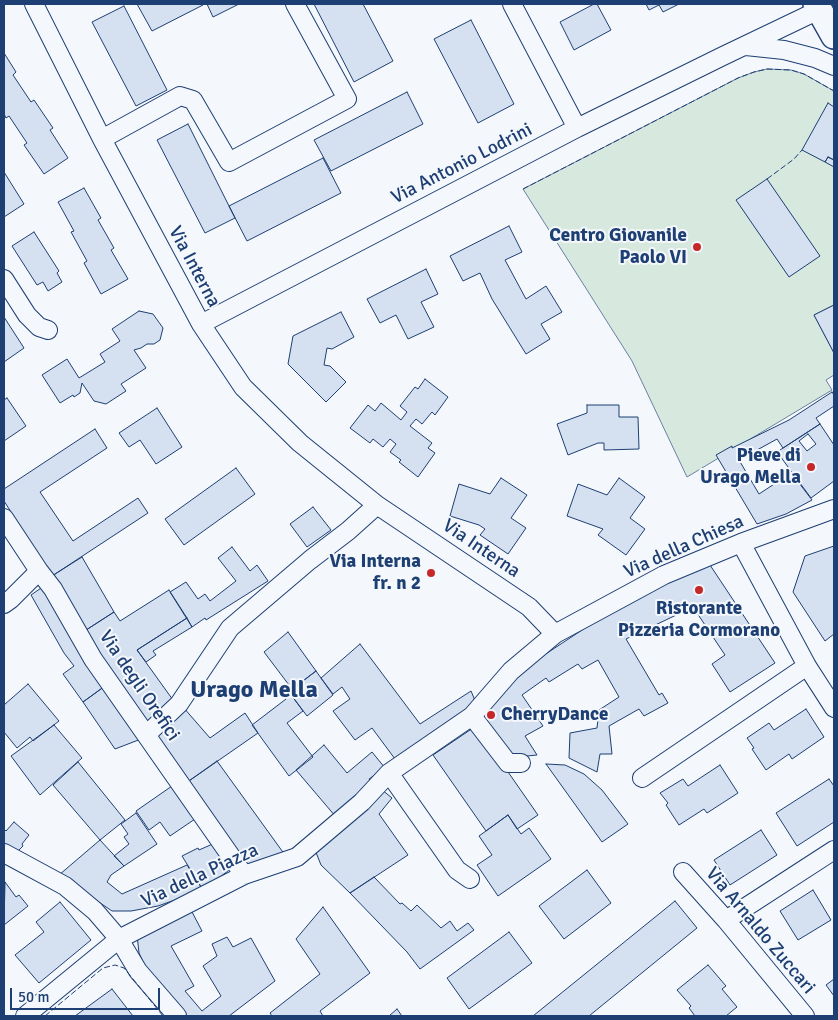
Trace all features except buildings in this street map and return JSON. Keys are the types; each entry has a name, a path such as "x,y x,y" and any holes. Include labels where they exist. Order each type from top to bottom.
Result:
{"street":[{"name":"Via Interna","path":"34,4 102,139 201,324 243,386 300,443 378,505 529,606 555,634"},
{"path":"102,139 180,96 193,100 229,162 347,99 295,4"},
{"path":"512,4 577,128"},
{"path":"823,6 834,36"},
{"name":"Via Antonio Lodrini","path":"201,324 577,128 823,6"},
{"path":"745,46 784,50 815,58 834,66"},
{"path":"4,280 27,315 40,327 48,330"},
{"path":"146,735 179,704 230,628 378,505"},
{"name":"Via della Chiesa","path":"555,634 664,575 741,543 834,509"},
{"name":"Via degli Orefici","path":"4,518 53,589 93,659 244,876"},
{"path":"741,543 807,666 834,708"},
{"path":"4,604 39,571"},
{"name":"Via della Piazza","path":"25,1016 119,939 244,876 297,857 362,802 389,773 472,716 511,671 555,634"},
{"path":"642,778 807,666"},
{"path":"472,716 508,763 521,763"},
{"path":"389,773 457,870 470,879"},
{"path":"726,920 834,850"},
{"path":"4,856 65,886 95,911 119,939 138,971 177,1016"},
{"name":"Via Arnaldo Zuccari","path":"683,872 726,920 804,1016"}],"shaded area":[{"name":"Centro Giovanile Paolo VI","path":"767,69 791,70 804,74 834,91 834,305 814,315 834,353 834,375 826,380 832,390 687,477 632,361 523,189 738,78"}],"fence":[{"path":"523,189 738,78 754,72 767,69 791,70 804,74 834,91"},
{"path":"767,179 794,159 802,150"},
{"path":"45,1016 103,968 115,965 124,968 163,1016"}],"place":[{"name":"Centro Giovanile Paolo VI","path":"697,247"},
{"name":"Pieve di Urago Mella","path":"811,467"},
{"name":"Via Interna fr. n 2","path":"431,573"},
{"name":"Ristorante Pizzeria Cormorano","path":"699,590"},
{"name":"CherryDance","path":"491,715"}],"district":[{"name":"Urago Mella","path":"254,691"}]}
